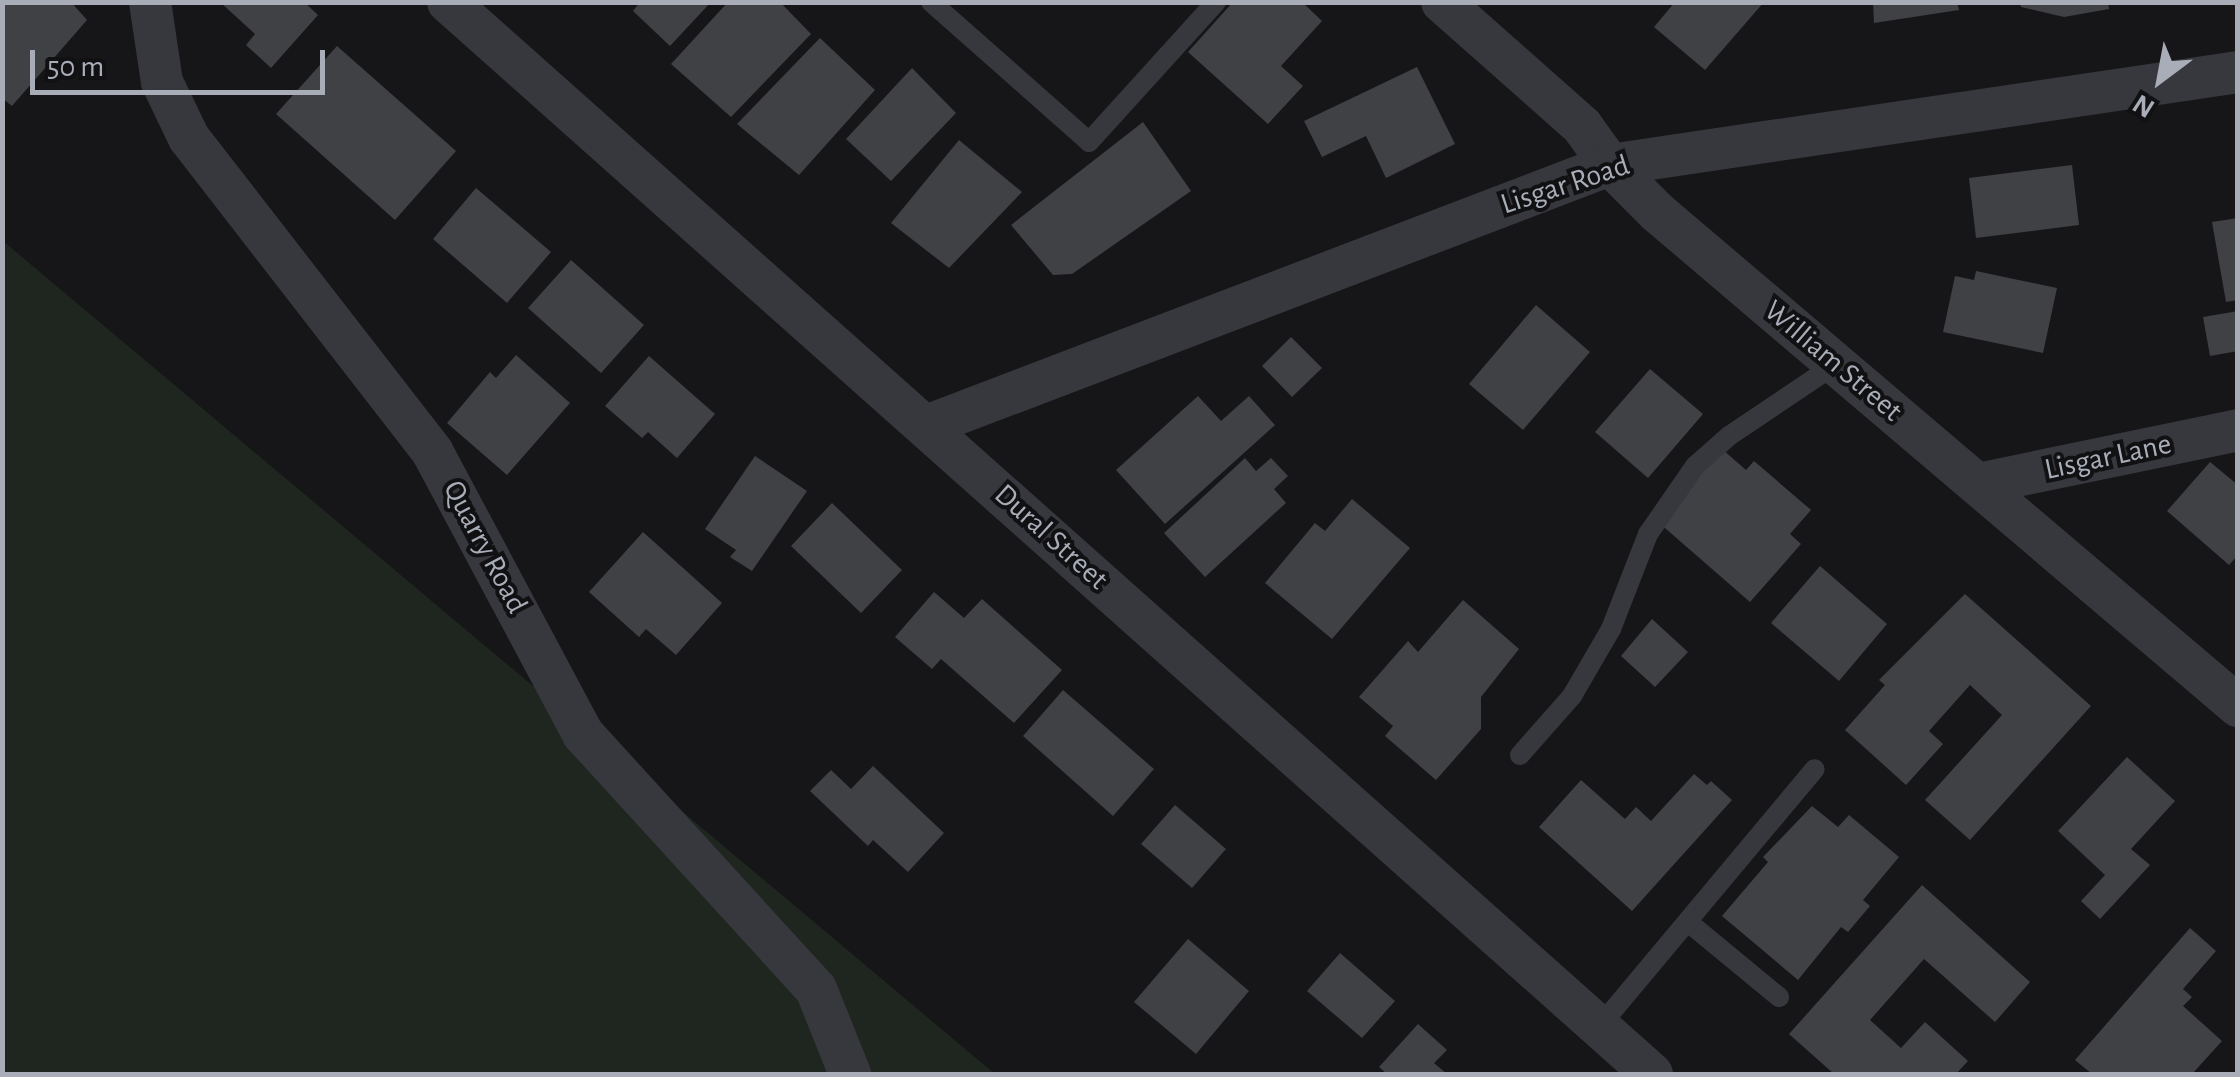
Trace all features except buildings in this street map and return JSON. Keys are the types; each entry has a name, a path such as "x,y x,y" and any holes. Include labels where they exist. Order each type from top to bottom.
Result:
{"street":[{"name":"Quarry Road","path":"150,2 162,82 189,138 433,452 583,734 816,990 850,1074"},
{"name":"Dural Street","path":"448,2 1652,1074"},
{"name":"William Street","path":"1442,2 1582,126 1610,165 1657,212 2238,706"},
{"name":"Lisgar Road","path":"926,426 1610,165 2238,72"},
{"name":"Lisgar Lane","path":"1978,484 2238,430"}],"lane":[{"path":"931,2 1088,142 1216,2"},
{"path":"1520,755 1572,696 1611,629 1648,534 1683,481 1728,436 1836,364"},
{"path":"1599,1027 1815,770"},
{"path":"1688,922 1779,997"}],"shaded area":[{"path":"3,241 995,1074 3,1074"}]}
